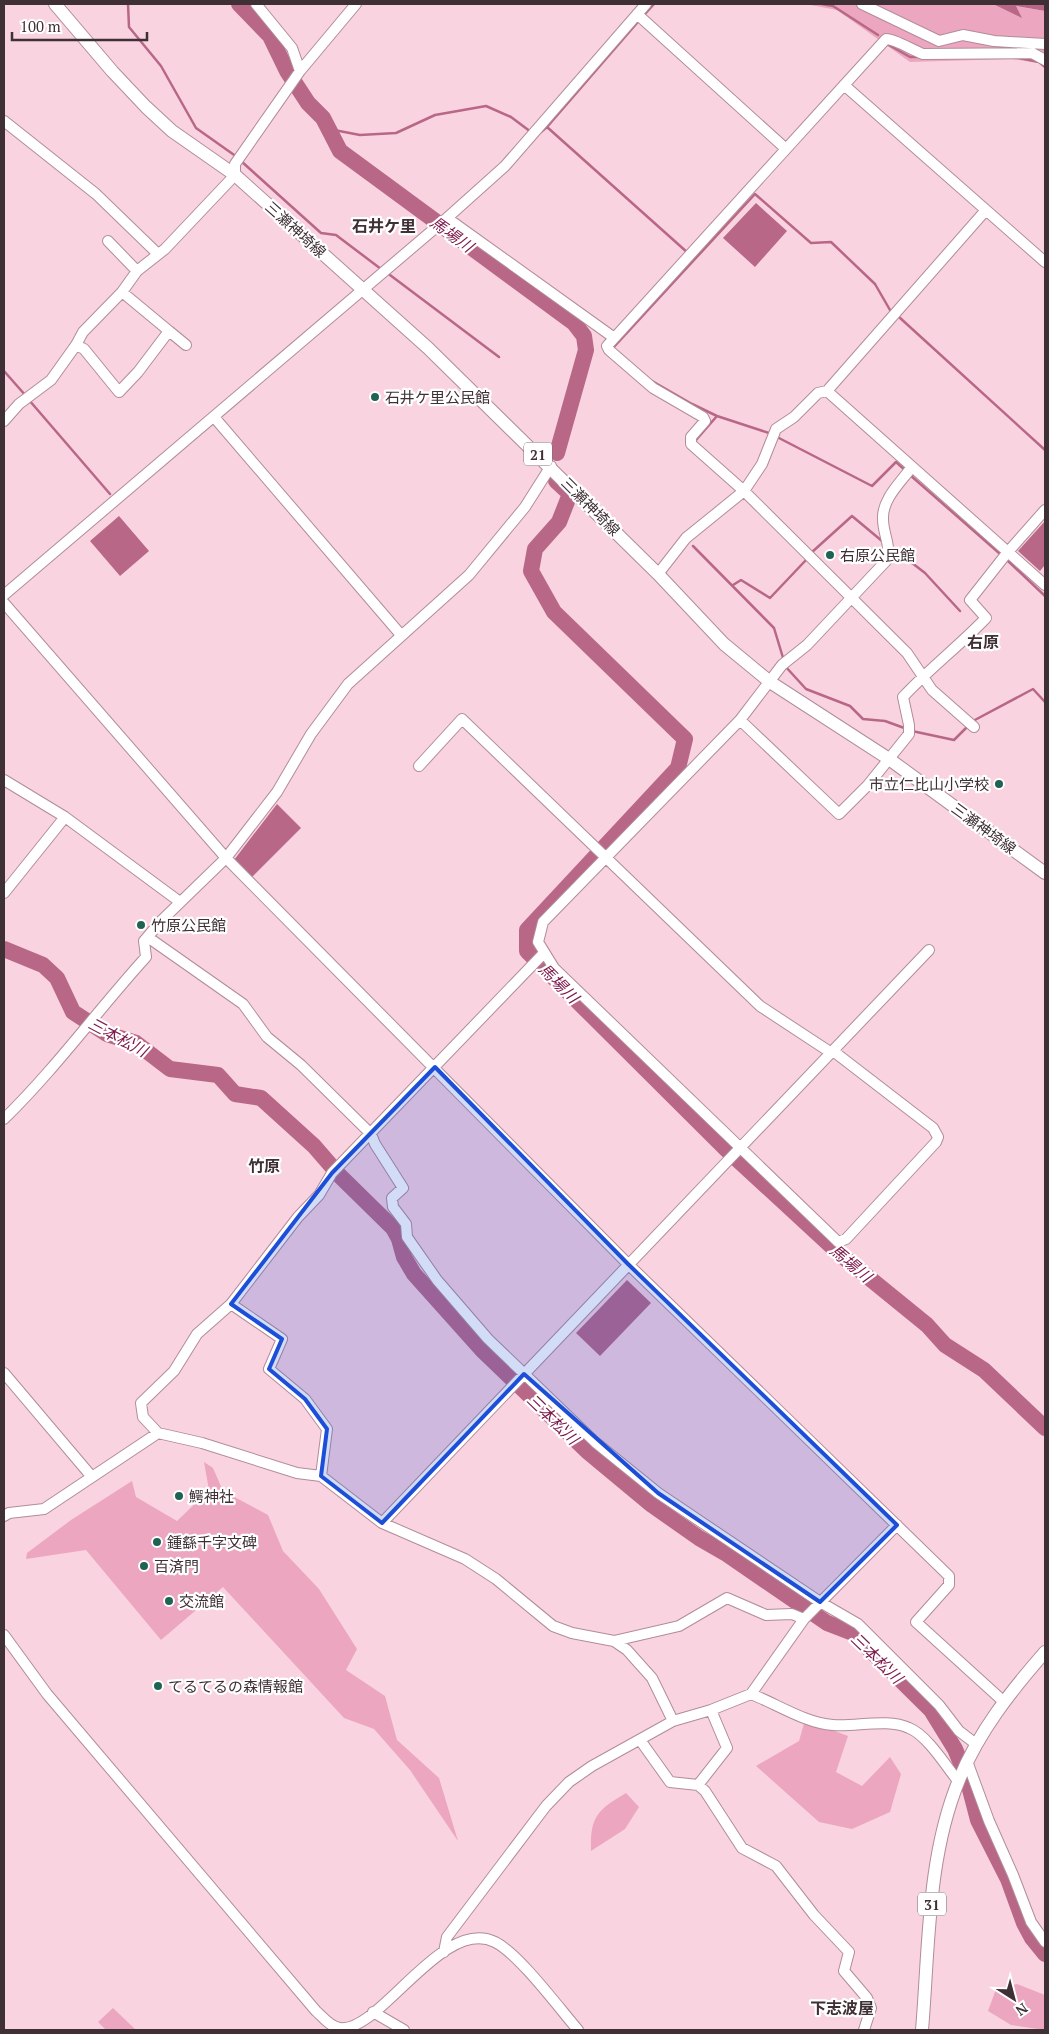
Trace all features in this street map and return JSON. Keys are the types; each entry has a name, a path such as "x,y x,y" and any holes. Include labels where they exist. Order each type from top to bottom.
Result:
{"main road":[{"name":"三瀬神埼線","path":"55,4 112,71 159,119 172,131 235,169 550,466 658,574 724,644 770,682 889,760 1045,873"},
{"name":"31","path":"922,2030 935,1877 945,1823 958,1781 976,1744 1003,1701 1045,1652"}],"street":[{"path":"256,4 292,48 300,71"},
{"path":"4,421 19,404 50,380 76,345 82,332 122,292 137,271 165,249 235,169 300,71 356,4"},
{"path":"4,595 447,218 505,166 646,4"},
{"path":"862,4 939,41 963,35 994,41 1045,44"},
{"path":"637,14 786,148"},
{"path":"974,727 932,690 907,653 852,598 744,491 691,444 691,438 706,421 703,417 653,388 608,350 607,346 886,39 891,39 909,50 923,54 944,52 1032,53 1045,60"},
{"path":"939,41 944,52"},
{"path":"844,85 1045,262"},
{"path":"4,121 96,194 158,254"},
{"path":"658,574 686,538 744,491 762,464 772,435 794,417 813,397 827,391 986,210"},
{"path":"447,218 613,338"},
{"path":"108,241 137,271"},
{"path":"122,292 186,345"},
{"path":"76,345 84,349 120,392 169,332"},
{"path":"827,391 1045,585"},
{"path":"214,417 401,635"},
{"path":"4,1119 61,1060 116,990 146,957 144,941 149,938 162,920 226,858 277,792 311,734 348,684 469,575 526,507 550,466"},
{"path":"419,766 462,718 596,848 607,858 760,1006 830,1052 837,1054 933,1128 938,1137 936,1142 846,1239 838,1242 739,1148 554,968 538,942 543,922 607,858 740,720 786,661 807,645 886,561 890,552 883,518 886,502 912,468"},
{"path":"740,720 839,814 889,760 909,734 903,697 923,675 961,644 986,618 970,600 1007,553 1045,510"},
{"path":"4,603 226,858 628,1264 897,1525 951,1580 917,1618 918,1626 1003,1701"},
{"path":"4,780 66,817 180,902"},
{"path":"4,893 66,817"},
{"path":"149,938 243,1004 267,1038 301,1066 371,1134 375,1144 403,1188 392,1198 393,1207 406,1224 407,1237 416,1253 488,1340 595,1442 658,1493 820,1602 858,1624 939,1705 959,1732 976,1744"},
{"path":"382,1523 929,950"},
{"path":"544,953 343,1164 332,1173 319,1195 298,1217 231,1304 197,1334 174,1371 140,1403 143,1417 158,1433 202,1443 297,1473 321,1476 382,1523 465,1559 496,1579 552,1626 572,1633 614,1642 627,1650 652,1678 673,1721"},
{"path":"231,1304 282,1339 270,1369 305,1399 326,1428 321,1476"},
{"path":"4,1373 92,1477"},
{"path":"4,1516 9,1513 44,1509 158,1433"},
{"path":"444,1952 447,1937 546,1806 569,1782 592,1766 673,1721 711,1710 751,1694 804,1619 897,1525"},
{"path":"614,1642 679,1626 727,1598 766,1616 792,1614 804,1619"},
{"path":"4,1635 47,1694 316,2011 329,2023 338,2029 350,2028 373,2012 444,1952 461,1941 476,1938 495,1942 512,1955 578,2030"},
{"path":"751,1694 802,1716 832,1725 885,1724 909,1728 926,1742 958,1781"},
{"path":"698,1785 727,1748 711,1710"},
{"path":"640,1740 670,1782 698,1785 705,1791 742,1848 776,1866 814,1915 849,1952 844,1970 867,1998 871,2008 864,2030"},
{"path":"967,1762 989,1821 1014,1875 1031,1922 1045,1942"},
{"path":"373,2012 404,2030"}],"highlighted area":[{"path":"435,1067 628,1264 897,1525 820,1602 658,1493 524,1374 382,1523 321,1476 327,1429 305,1399 269,1369 282,1339 231,1304 332,1173"}],"shaded area":[{"path":"805,4 993,4 1021,17 1015,6 1045,11 1045,60 1038,63 1012,59 910,62 837,10"},
{"path":"993,4 1045,4 1045,11 1016,6 1022,18"},
{"path":"756,203 787,231 755,267 723,238"},
{"path":"119,516 149,551 120,576 90,541"},
{"path":"1045,521 1045,565 1040,571 1018,551"},
{"path":"277,804 301,828 252,877 234,860"},
{"path":"627,1280 651,1303 600,1356 576,1333"},
{"path":"204,1462 213,1468 223,1491 268,1515 283,1551 319,1589 357,1649 346,1670 385,1696 397,1740 439,1778 458,1841 410,1770 374,1729 344,1718 223,1587 161,1640 86,1550 26,1559 27,1553 71,1520 132,1481 136,1497 177,1521 209,1490"},
{"path":"805,1720 848,1736 836,1772 862,1786 890,1757 901,1774 890,1812 852,1829 819,1822 756,1766 799,1741"},
{"path":"626,1793 639,1807 625,1829 591,1851 592,1830 597,1816 608,1804"},
{"path":"1017,1984 1045,1995 1045,2030 1011,2025 988,2011 996,1989"},
{"path":"113,2008 136,2030 106,2030 98,2022"}],"waterway":[{"path":"128,4 129,27 161,66 196,128 237,157"},
{"name":"馬場川","path":"239,4 270,36 287,71 308,103 323,118 340,151 574,323 584,336 586,350 557,453"},
{"path":"645,14 654,4"},
{"path":"822,4 833,6 878,35"},
{"path":"547,127 637,23"},
{"path":"887,44 910,57 919,57"},
{"path":"1019,58 1039,62 1045,67"},
{"path":"323,118 334,130 360,135 396,133 435,115 486,106 511,117 531,132"},
{"path":"541,132 547,127 688,253"},
{"path":"241,161 321,233 336,235 381,269"},
{"path":"693,256 695,259 755,194 811,243 831,242 875,284 890,310"},
{"path":"613,348 695,259"},
{"path":"386,272 499,357"},
{"path":"899,317 1045,450"},
{"path":"4,371 26,396"},
{"path":"652,381 717,416 772,434"},
{"path":"29,400 110,494"},
{"path":"696,444 696,440 717,416"},
{"path":"777,437 872,486 896,462 906,471"},
{"path":"910,475 999,553"},
{"name":"馬場川","path":"556,481 570,494 559,522 535,549 531,571 554,612 685,739 678,768 527,930 527,951 726,1149 841,1255 927,1325 945,1345 984,1370 1045,1428"},
{"path":"811,553 852,516 882,541"},
{"path":"693,546 774,628 784,661"},
{"path":"894,549 925,573 960,611"},
{"path":"733,585 741,580 770,598 806,560"},
{"path":"1008,561 1045,596"},
{"path":"785,666 806,689 850,706 863,719 885,721 907,729"},
{"path":"973,721 1033,689 1045,702"},
{"path":"912,731 954,740 969,725"},
{"name":"三本松川","path":"4,949 43,965 57,978 73,1012 107,1034 136,1043 170,1069 218,1075 235,1094 261,1098 314,1146 340,1176 393,1228 399,1239 404,1257 414,1274 482,1350 587,1451 652,1505 699,1538 725,1553 827,1623 853,1633 931,1710 955,1749 967,1778 978,1820 1008,1879 1024,1923 1032,1938 1045,1954"}],"place":[{"name":"石井ケ里公民館","path":"375,397"},
{"name":"右原公民館","path":"830,555"},
{"name":"市立仁比山小学校","path":"999,784"},
{"name":"竹原公民館","path":"141,925"},
{"name":"鰐神社","path":"179,1496"},
{"name":"鍾繇千字文碑","path":"157,1542"},
{"name":"百済門","path":"144,1566"},
{"name":"交流館","path":"169,1601"},
{"name":"てるてるの森情報館","path":"158,1686"}],"district":[{"name":"石井ケ里","path":"384,226"},
{"name":"右原","path":"983,642"},
{"name":"竹原","path":"264,1166"},
{"name":"下志波屋","path":"842,2008"}]}
